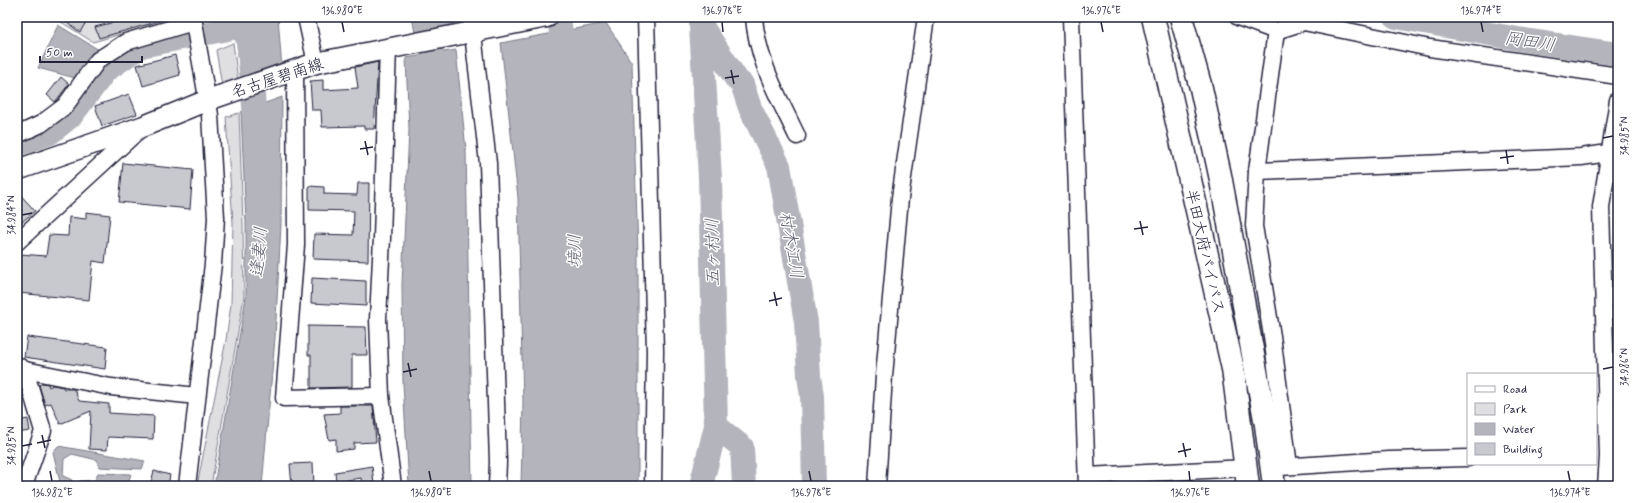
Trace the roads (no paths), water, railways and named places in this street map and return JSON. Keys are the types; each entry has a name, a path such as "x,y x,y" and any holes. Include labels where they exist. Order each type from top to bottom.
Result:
{"highway":[{"name":"半田大府パイパス","path":"1153,17 1233,369 1247,477"},
{"name":"半田大府パイパス","path":"1181,17 1201,88 1220,175 1265,418 1279,473"}],"main road":[{"name":"名古屋碧南線","path":"17,170 144,126 206,93 295,70 316,63 391,47 472,27 547,17"}],"street":[{"path":"306,17 316,63"},
{"path":"646,17 655,352 653,486"},
{"path":"754,17 755,33 761,57 797,136"},
{"path":"877,486 884,376 900,198 926,17"},
{"path":"1071,17 1087,481 1247,477"},
{"path":"1238,17 1276,30 1304,22"},
{"path":"1288,17 1304,22 1430,48 1618,76"},
{"path":"17,135 41,124 65,106 98,60 121,45 126,42 193,21 206,93 212,138 216,218 213,264 187,486"},
{"path":"472,27 488,163 498,462 497,486"},
{"path":"1276,30 1257,171 1254,226 1272,336 1279,473 1389,460 1467,458"},
{"path":"391,47 378,319 381,396 393,486"},
{"path":"295,70 296,245 284,398 381,396"},
{"path":"1606,486 1607,456 1601,206 1608,154 1618,100"},
{"path":"17,242 144,126"},
{"path":"1257,171 1581,157 1608,154"},
{"path":"21,368 111,387 197,396"},
{"path":"17,479 26,480 43,431 21,368"}],"water":[{"path":"229,17 278,17 282,69 241,83 237,44"},
{"path":"412,17 452,17 454,28 415,33"},
{"path":"606,23 632,63 638,254 638,486 521,486 523,403 518,198 501,43"},
{"path":"58,25 99,50 75,78 38,68"},
{"path":"456,50 466,150 472,486 409,486 403,384 402,284 409,130 406,58"},
{"path":"282,97 281,225 275,338 262,486 214,486 246,297 246,223 241,112"},
{"path":"58,446 145,461 142,469 99,467 97,460 72,454 64,459 63,476 72,480 71,486 61,486 53,452"},
{"path":"98,473 131,474 127,486 79,486 80,481 95,480"}],"waterway":[{"name":"逢妻川","path":"246,17 257,140"},
{"path":"428,17 434,86"},
{"name":"境川","path":"559,17 565,64"},
{"name":"岡田川","path":"1396,17 1518,39 1618,54"},
{"path":"17,145 50,133 71,116 106,70 141,46 248,25"},
{"name":"村木江川","path":"701,25 737,80 742,84 750,108 779,166 806,322 809,376 812,396 814,486"},
{"name":"五ヶ村川","path":"701,27 710,178 716,426 701,486"},
{"path":"716,426 742,447 744,486"}]}
